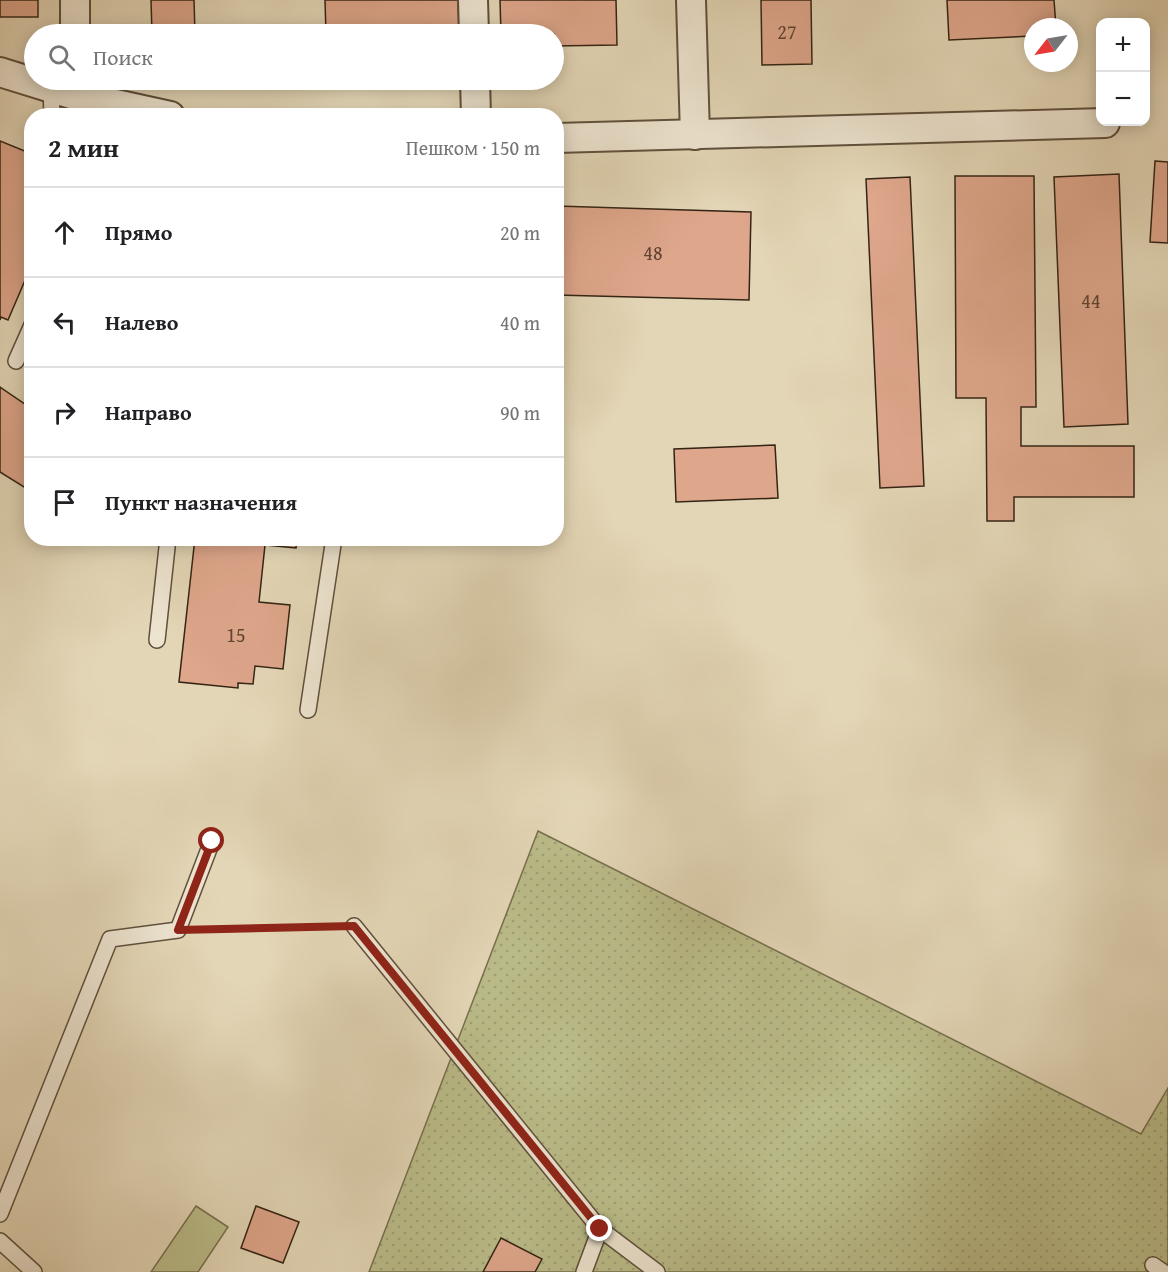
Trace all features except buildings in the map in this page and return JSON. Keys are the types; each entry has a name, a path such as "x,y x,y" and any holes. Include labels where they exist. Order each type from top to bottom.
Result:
{"street":[{"path":"75,0 75,24"},
{"path":"473,0 474,24"},
{"path":"691,0 695,135"},
{"path":"0,72 24,77"},
{"path":"77,90 141,108"},
{"path":"475,90 476,108"},
{"path":"564,138 1096,123"}],"lane":[{"path":"56,108 65,90"},
{"path":"16,361 24,343"},
{"path":"157,640 167,546"},
{"path":"308,710 333,546"},
{"path":"0,1214 110,939 178,930 212,841"},
{"path":"354,926 600,1229 657,1272"},
{"path":"584,1272 600,1229"},
{"path":"0,1241 34,1272"}],"path":[{"path":"178,930 354,926"}],"green space":[{"path":"538,831 1141,1134 1168,1088 1168,1272 369,1272"},
{"path":"196,1206 228,1227 198,1272 151,1272"}],"route":[{"path":"212,841 178,930 354,926 600,1229"}]}
